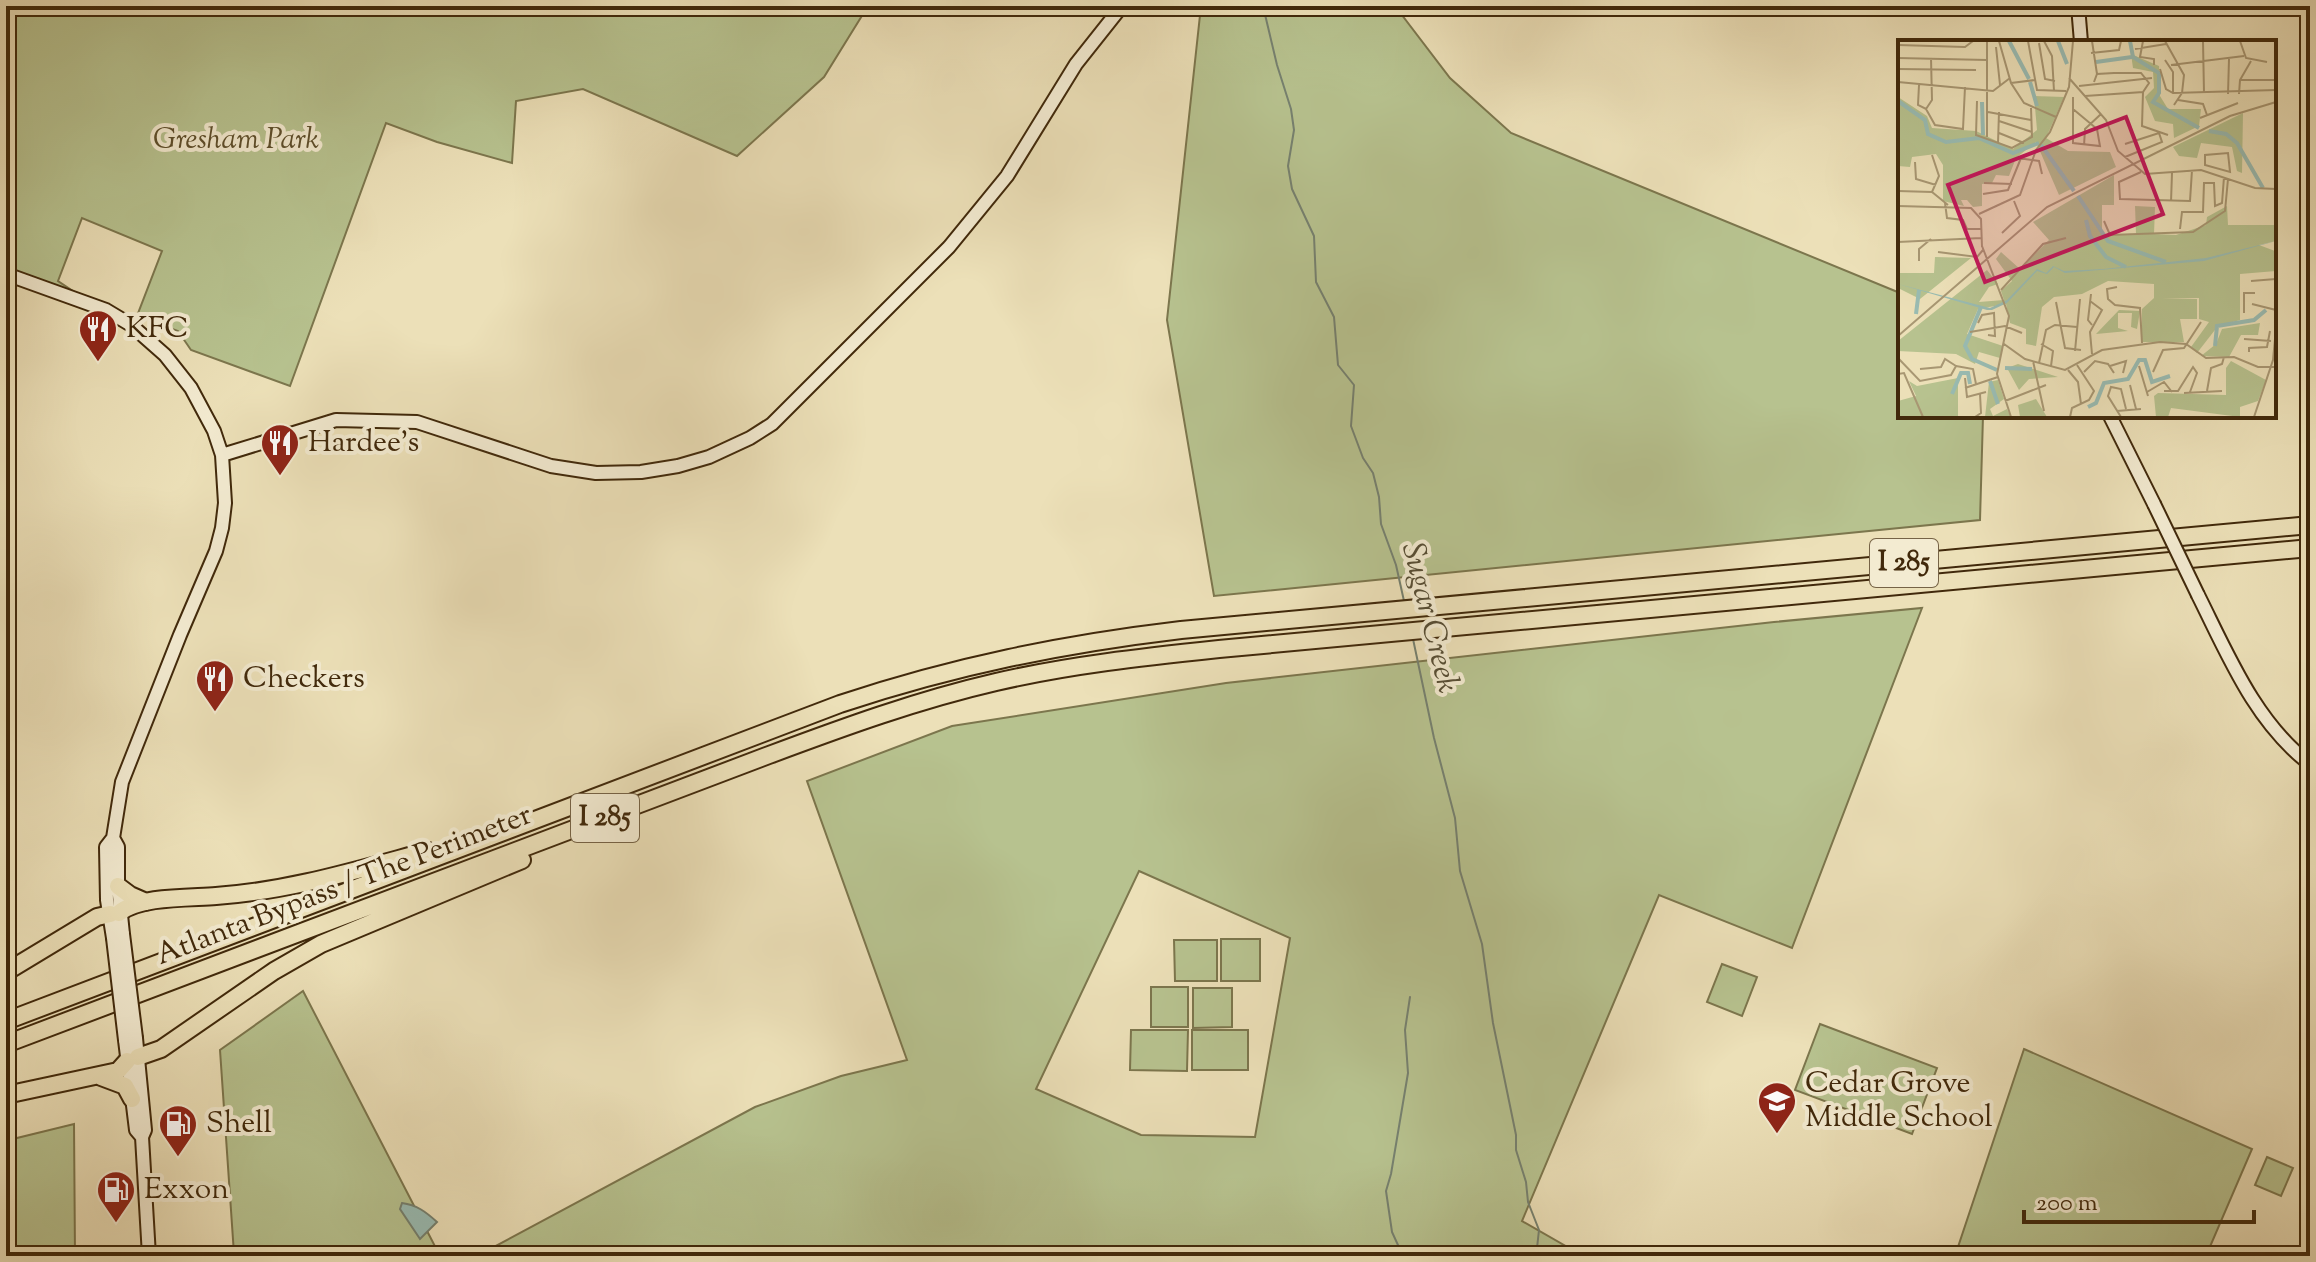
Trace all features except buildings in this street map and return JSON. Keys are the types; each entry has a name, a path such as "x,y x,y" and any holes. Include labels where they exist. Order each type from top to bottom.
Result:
{"highway":[{"name":"Atlanta Bypass / The Perimeter","path":"6,1021 840,704 921,678 998,659 1081,643 1214,627 2310,525"},
{"name":"Atlanta Bypass / The Perimeter","path":"6,1044 858,722 963,690 1071,667 1219,649 2310,548"},
{"path":"6,1095 118,1071 132,1059 161,1049 274,971 321,944 529,857 648,802"},
{"path":"6,972 97,917 114,914 128,905 296,886 510,829"},
{"path":"118,886 147,902"},
{"path":"95,1076 125,1086 132,1099"}],"street":[{"path":"222,455 336,420 349,419 417,422 551,466 596,473 641,472 678,466 709,457 750,438 772,424 949,247 1007,176 1076,64 1122,6"},
{"path":"2078,6 2081,40"},
{"path":"6,274 106,310 131,325 165,355 191,388 214,431 222,455 225,503 216,551 122,782 113,838 106,847 132,1059 145,1130 142,1137 149,1256"},
{"path":"2111,418 2241,681 2259,710 2297,754 2310,764"},
{"path":"113,838 118,847 114,914"},
{"path":"132,1059 136,1131 142,1137"}],"green space":[{"name":"Gresham Park","path":"6,6 868,6 824,77 737,156 583,89 516,101 512,163 437,142 386,123 290,386 191,350 178,331 137,316 162,251 82,218 58,281 85,299 6,272"},
{"path":"1201,6 1395,6 1450,78 1511,133 1898,292 1898,418 1983,418 1980,520 1214,596 1167,320"},
{"path":"1922,608 1792,948 1659,895 1522,1221 1583,1256 477,1256 755,1107 841,1076 907,1060 807,781 952,726 1226,683","holes":["1139,871 1290,938 1255,1137 1141,1135 1036,1089"]},
{"path":"1221,939 1260,939 1260,981 1221,981"},
{"path":"1174,940 1217,940 1217,981 1175,981"},
{"path":"1722,964 1757,977 1742,1016 1707,1002"},
{"path":"1151,987 1188,987 1188,1027 1151,1027"},
{"path":"1193,988 1232,988 1232,1027 1193,1028"},
{"path":"303,991 440,1256 235,1256 220,1050"},
{"path":"1820,1024 1937,1068 1912,1134 1795,1090"},
{"path":"1131,1030 1188,1030 1187,1071 1130,1070"},
{"path":"1192,1030 1248,1030 1248,1070 1192,1070"},
{"path":"2024,1049 2252,1149 2206,1256 1955,1256"},
{"path":"74,1124 75,1256 6,1256 6,1145 13,1139"},
{"path":"2267,1157 2293,1168 2281,1196 2255,1185"}],"water":[{"path":"402,1203 412,1205 437,1222 420,1239 400,1209"}],"waterway":[{"name":"Sugar Creek","path":"1263,6 1291,109 1294,130 1288,166 1292,189 1314,236 1316,282 1334,317 1338,365 1354,385 1351,426 1363,458 1373,473 1381,524 1396,565 1404,601"},
{"name":"Sugar Creek","path":"1413,639 1455,818 1460,871 1482,944 1493,1023 1516,1135 1516,1150 1526,1182 1528,1202 1539,1230 1537,1248 1540,1256"},
{"path":"1403,1256 1392,1232 1386,1191 1408,1073 1405,1030 1410,997"}],"place":[{"name":"KFC","path":"98,363"},
{"name":"Hardee's","path":"280,477"},
{"name":"Checkers","path":"215,713"},
{"name":"Cedar Grove Middle School","path":"1777,1135"},
{"name":"Shell","path":"178,1158"},
{"name":"Exxon","path":"116,1224"}]}
